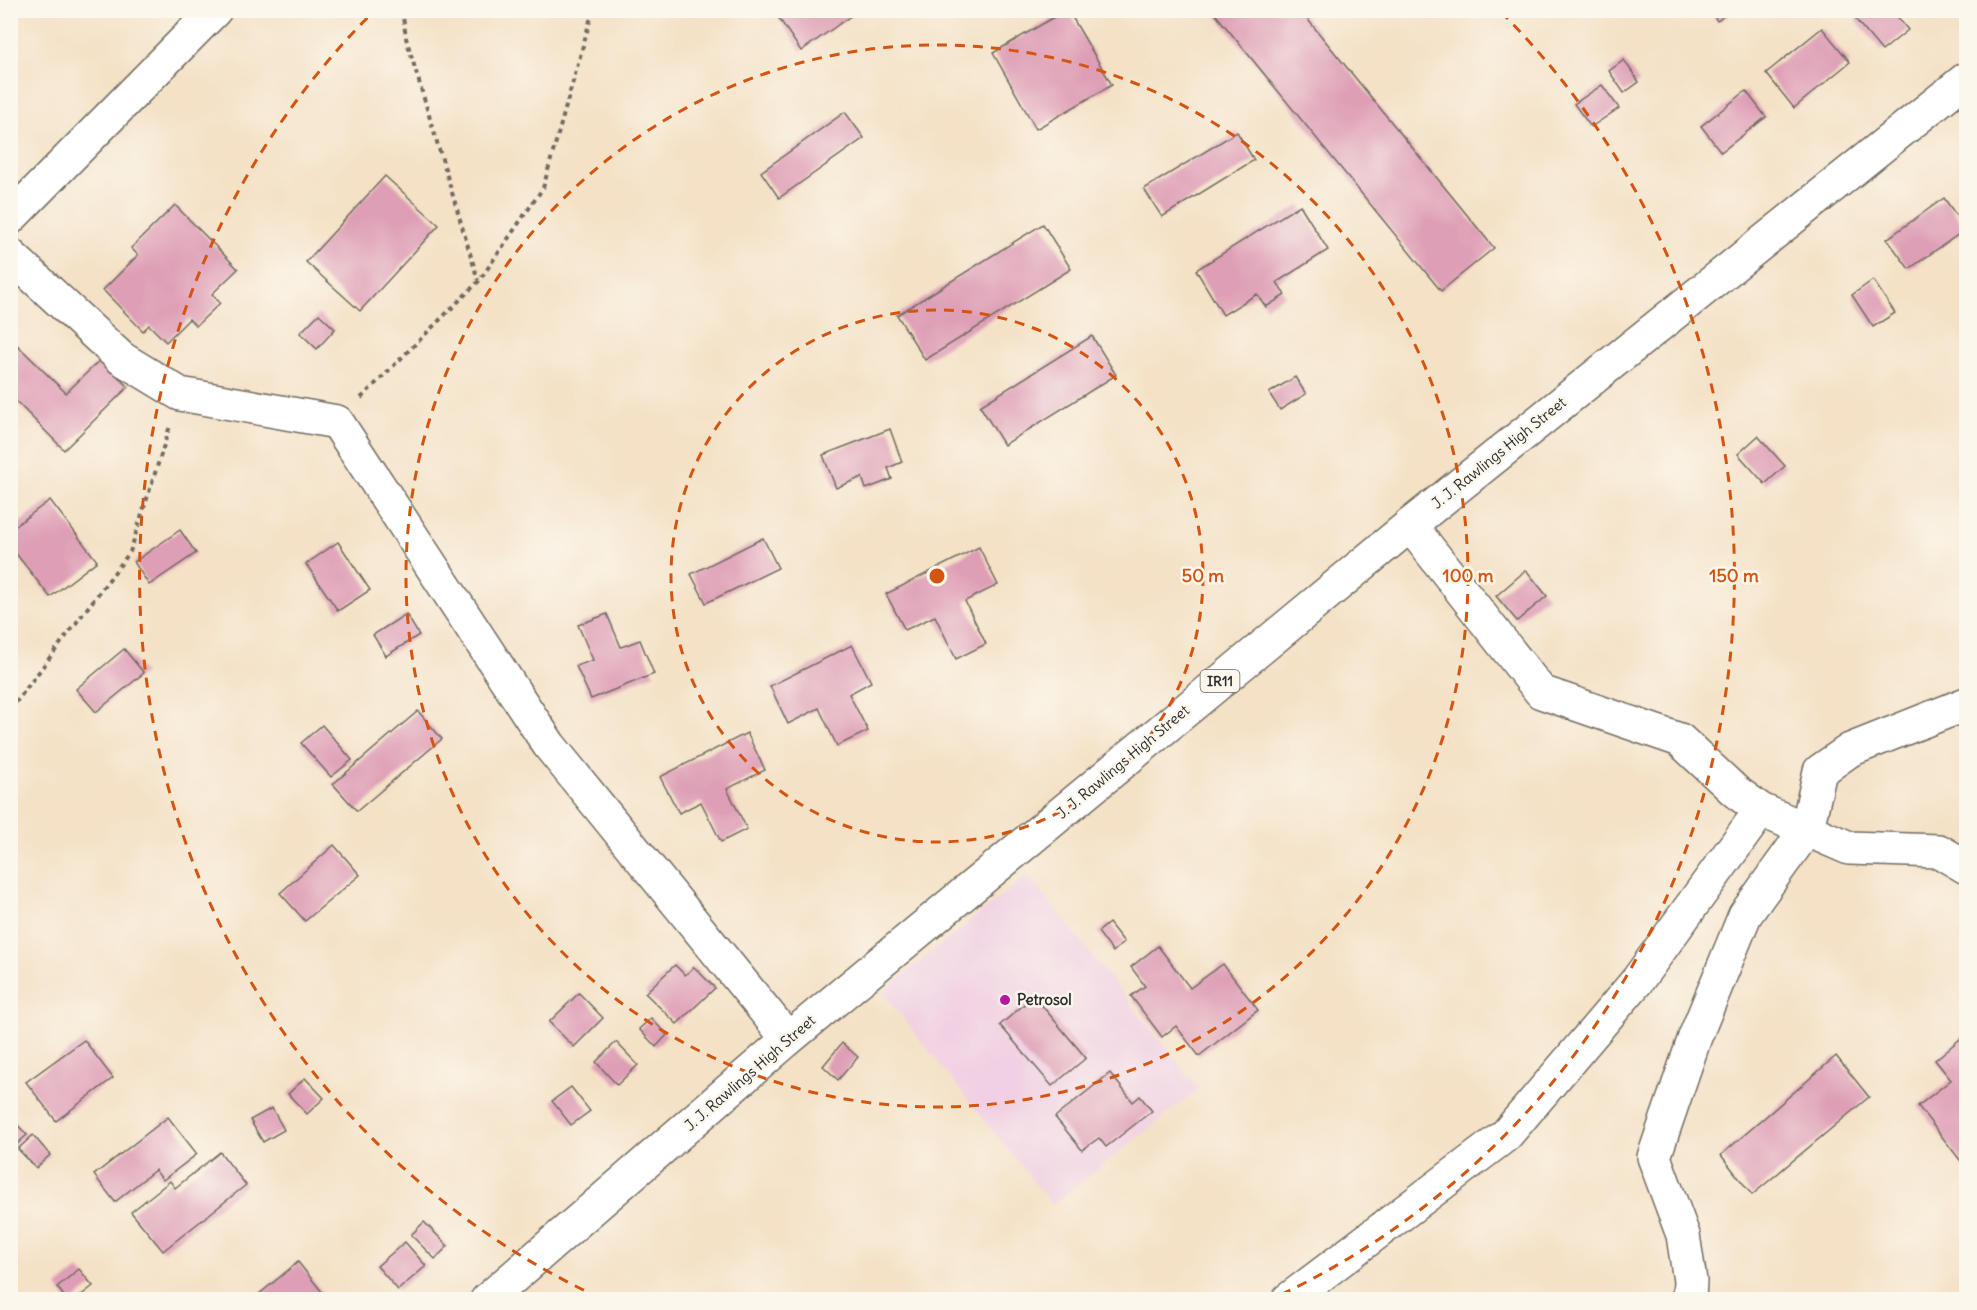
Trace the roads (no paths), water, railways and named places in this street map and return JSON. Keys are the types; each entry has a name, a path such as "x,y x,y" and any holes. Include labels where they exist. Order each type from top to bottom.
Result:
{"street":[{"path":"10,218 215,10"},
{"name":"J. J. Rawlings High Street","path":"487,1299 788,1039 1410,525 1966,79"},
{"path":"10,255 121,358 180,394 337,422 549,745 788,1039"},
{"path":"1410,525 1541,692 1680,740 1735,791 1761,810 1850,848 1939,850 1966,867"},
{"path":"1689,1299 1690,1281 1683,1236 1654,1157 1695,1037 1745,915 1807,829 1820,771 1850,750 1966,704"},
{"path":"1288,1299 1506,1135 1637,981 1761,810"}],"place":[{"name":"Petrosol","path":"1005,1000"}]}
